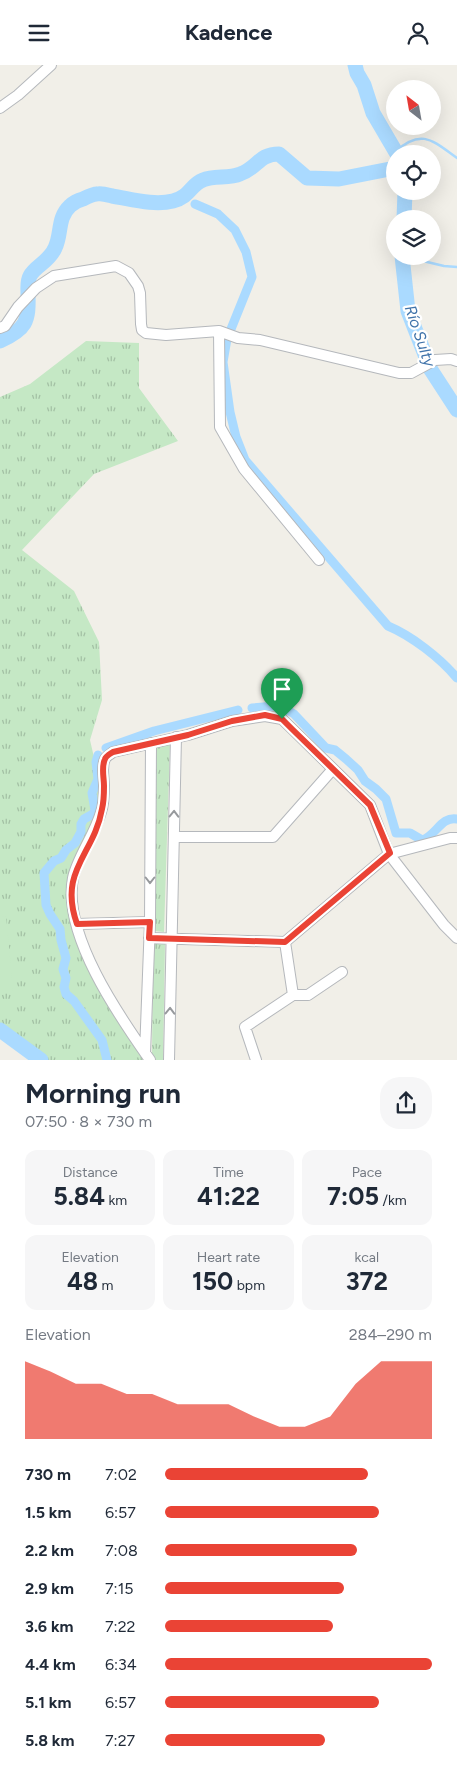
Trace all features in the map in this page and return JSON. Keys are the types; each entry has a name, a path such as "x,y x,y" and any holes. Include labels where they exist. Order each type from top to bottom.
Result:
{"street":[{"path":"0,108 18,95 51,65"},
{"path":"0,328 5,326 18,307 36,288 54,277 116,267 129,273 138,286 142,330 146,333 166,335 219,331 238,338 260,340 399,373 411,373 435,360 451,359 457,361"},
{"path":"219,331 220,427 244,469 319,559"},
{"path":"148,1057 105,990 88,957 77,924 71,895 74,875 96,828 102,809 103,766 105,758 113,752 232,721 265,715 282,719 370,805 390,853 444,925 457,938"},
{"path":"169,1060 176,737"},
{"path":"148,1057 151,743"},
{"path":"174,837 273,837 333,769"},
{"path":"149,938 285,942 390,853 450,838 457,838"},
{"path":"77,924 150,922"},
{"path":"285,942 293,995"},
{"path":"256,1060 245,1027 293,995 308,995 342,972"}],"green space":[{"path":"86,341 139,343 139,388 178,441 94,474 22,550 74,591 99,642 102,700 90,740 104,801 70,884 98,987 143,1060 40,1060 0,1030 0,397 30,384"},
{"path":"170,744 164,932 155,931 156,748"},
{"path":"6,916 13,990 0,991 0,917"},
{"path":"153,944 165,944 163,1060 156,1060 152,1056"}],"waterway":[{"name":"Río Sulty","path":"355,65 373,113 392,145"},
{"path":"404,145 420,139 427,139 438,145"},
{"path":"441,147 457,158"},
{"path":"0,341 15,333 24,323 28,311 29,278 35,269 52,253 57,243 63,216 70,206 78,201 95,194 158,203 173,201 179,199 203,180 240,174 267,156 279,154 307,178 339,179 386,170"},
{"name":"Río Sulty","path":"404,210 405,200"},
{"path":"195,204 218,214 235,230 246,252 252,277 229,334"},
{"name":"Río Sulty","path":"403,265 408,311 431,370 457,410"},
{"path":"440,265 457,267"},
{"path":"227,339 223,362 230,412 236,437 245,460 388,626 425,648 457,678"},
{"path":"252,708 275,706 284,708 294,714 326,748 335,750 346,759 358,770 365,781 386,799 396,833 410,833 422,840 431,835 447,820 457,819"},
{"path":"106,748 154,731 238,710"},
{"path":"98,755 96,762 98,779 92,793 95,810 93,814 84,819 81,824 81,832 75,843 66,850 61,858 54,861 44,873 46,905 60,929 66,958 63,969 66,978 64,987 66,994 74,1001 102,1040 107,1060"},
{"path":"0,1030 41,1060"}],"route":[{"path":"265,715 282,719 370,805 390,853 285,942 149,938 150,922 77,924 74,917 71,895 74,875 96,828 102,809 103,766 105,758 113,752 188,735 232,721 265,715"}]}
